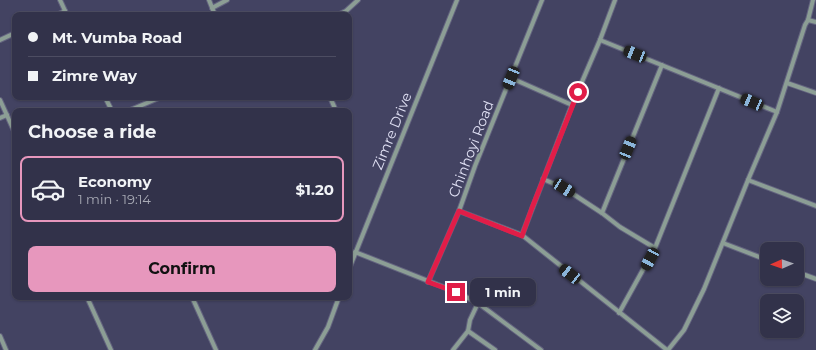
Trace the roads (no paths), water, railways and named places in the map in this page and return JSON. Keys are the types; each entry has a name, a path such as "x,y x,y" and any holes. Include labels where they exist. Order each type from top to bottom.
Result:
{"street":[{"path":"60,0 66,12"},
{"path":"209,0 214,12"},
{"path":"212,8 227,0"},
{"path":"344,12 358,0"},
{"name":"Zimre Drive","path":"352,261 457,0"},
{"name":"Chinhoyi Road","path":"428,282 459,211 475,166 542,0"},
{"path":"522,236 572,105 616,0"},
{"path":"459,211 522,236 668,350 684,330 704,289 777,112 805,25 808,20 813,0"},
{"path":"808,20 816,22"},
{"path":"0,40 12,34"},
{"path":"600,40 777,112"},
{"path":"602,213 662,65"},
{"path":"511,78 572,105"},
{"path":"787,83 816,93"},
{"path":"619,313 656,248 719,88"},
{"path":"0,100 12,126"},
{"path":"135,108 154,100"},
{"path":"0,118 7,114"},
{"path":"543,179 564,188 602,213 620,228 656,248"},
{"path":"748,180 816,206"},
{"path":"723,243 760,257"},
{"path":"355,252 456,292 478,303 541,350"},
{"path":"804,275 816,279"},
{"path":"88,300 111,350"},
{"path":"193,300 216,350"},
{"path":"314,350 328,327 338,300"},
{"path":"453,350 468,331 470,320 478,303"},
{"path":"468,331 495,350"},
{"path":"0,336 6,350"}]}
